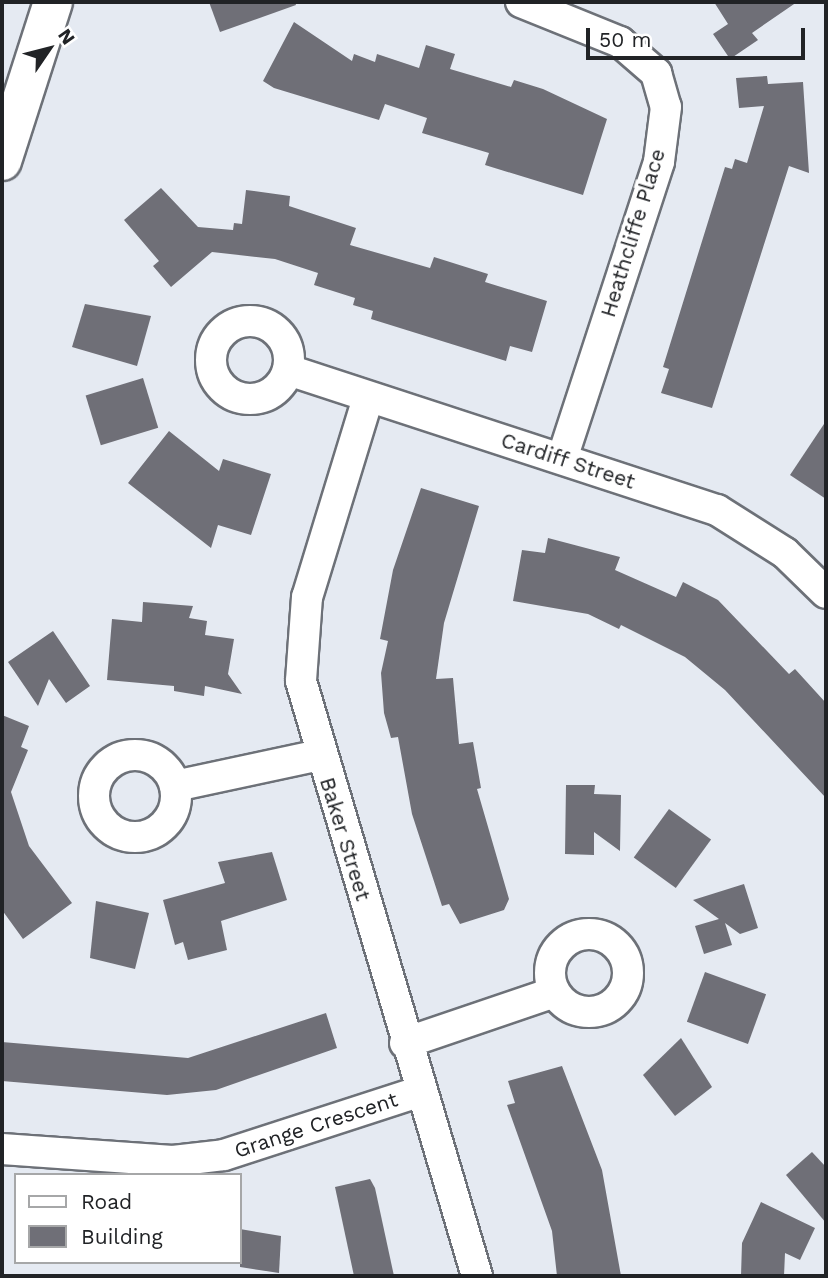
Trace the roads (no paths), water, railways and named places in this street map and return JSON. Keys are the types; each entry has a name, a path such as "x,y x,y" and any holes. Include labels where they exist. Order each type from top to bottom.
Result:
{"main road":[{"path":"2,161 53,2"}],"street":[{"name":"Heathcliffe Place","path":"522,2 620,42 656,73 666,107 659,162 562,459"},
{"name":"Cardiff Street","path":"288,369 368,398 717,510 785,553 826,593"},
{"name":"Baker Street","path":"368,398 307,597 301,636 301,681 320,755 405,1043 477,1276"},
{"path":"175,786 320,755"},
{"path":"405,1043 555,992"},
{"name":"Grange Crescent","path":"2,1149 173,1161 224,1155 421,1091"}]}
